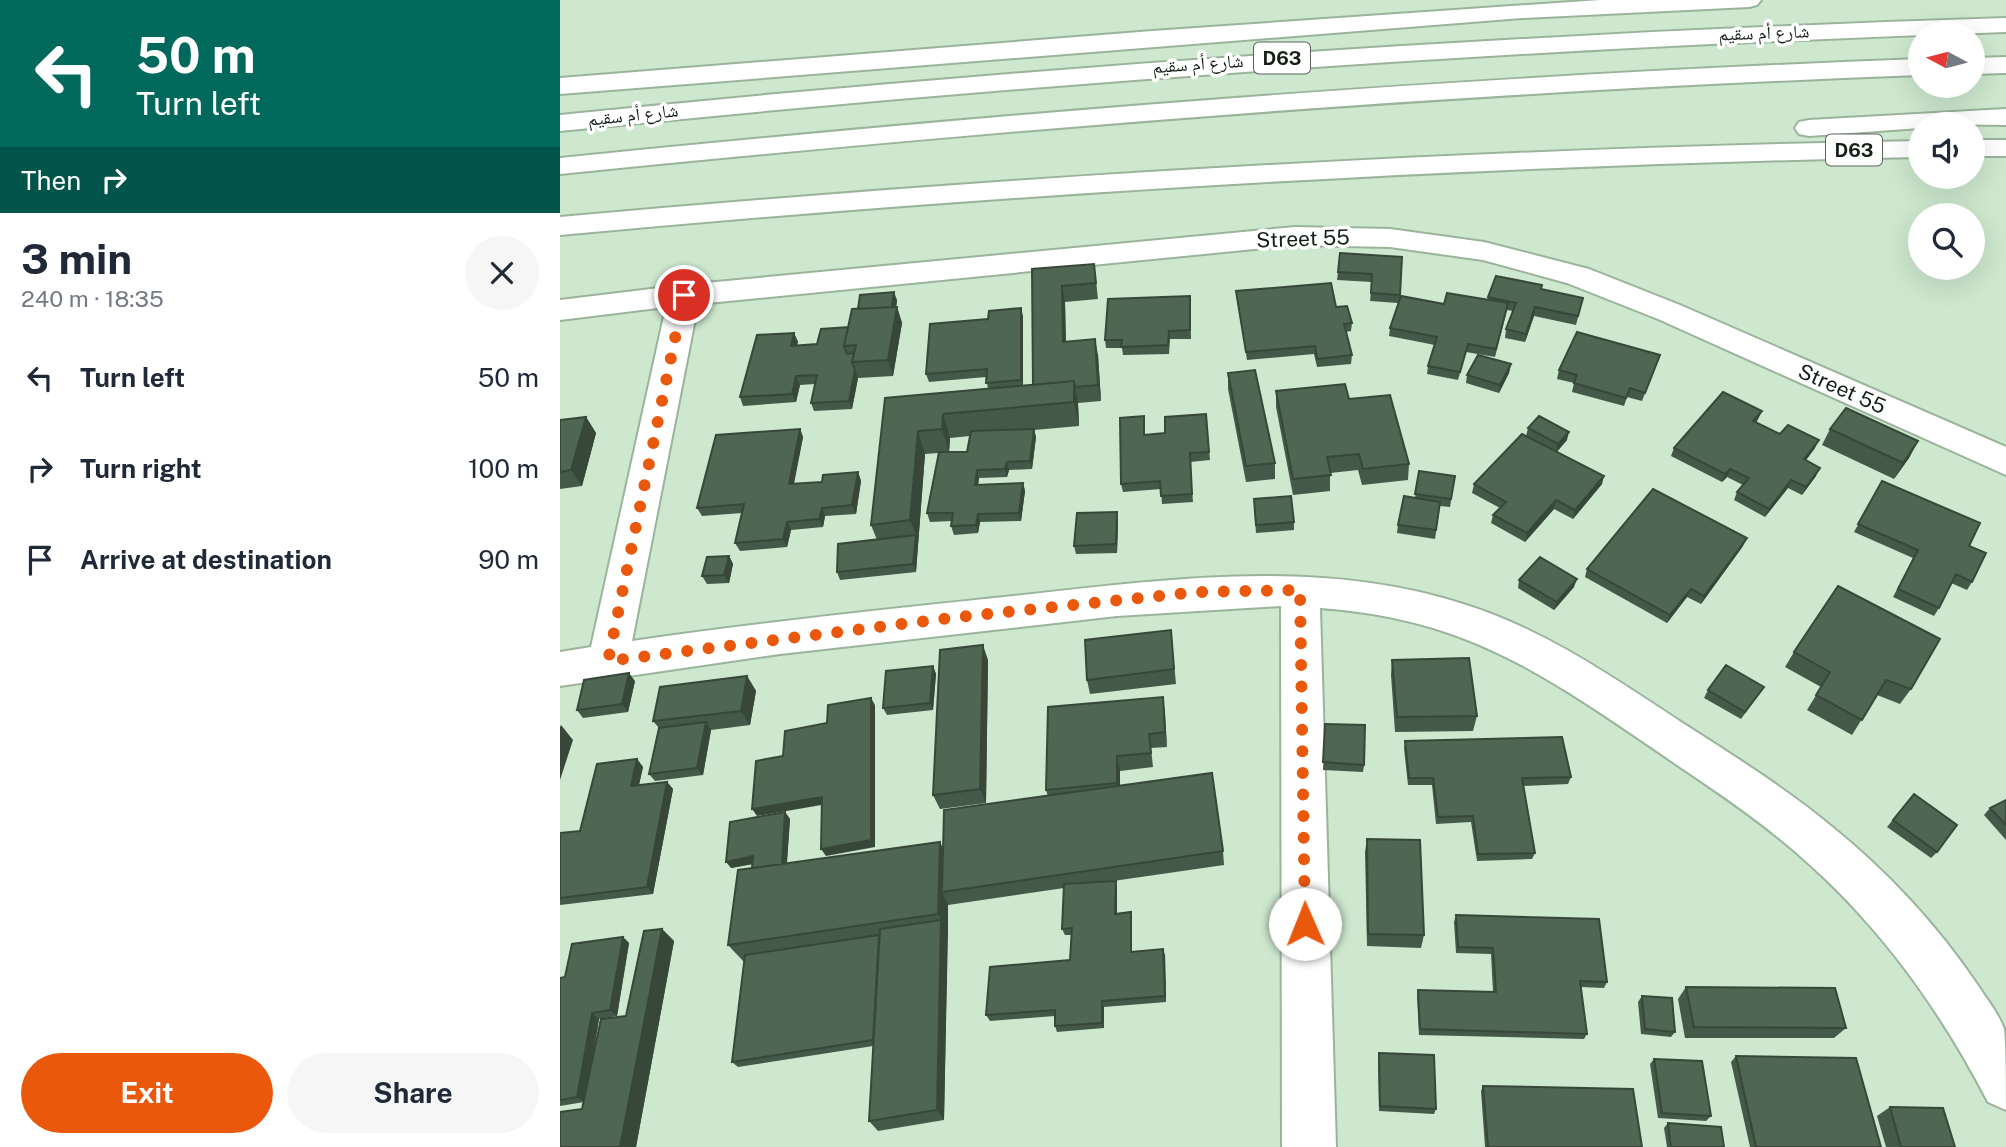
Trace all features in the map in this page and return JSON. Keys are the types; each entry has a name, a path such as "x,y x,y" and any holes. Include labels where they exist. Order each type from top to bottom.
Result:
{"main road":[{"name":"شارع أم سقيم","path":"560,86 1522,11 1749,0"},
{"name":"شارع أم سقيم","path":"560,123 912,88 1335,54 1716,34 2006,25"},
{"path":"1985,66 2006,65"},
{"name":"شارع أم سقيم","path":"560,166 934,129 1340,96 1611,79 1908,67"},
{"path":"1673,153 1758,135 1846,124 2006,117"},
{"path":"1985,148 2006,148"},
{"name":"D63","path":"560,226 881,196 1299,169 1673,153 1908,149"},
{"path":"1787,151 1908,163"},
{"path":"1985,166 2006,166"},
{"name":"Street 55","path":"560,310 684,295 1295,236 1390,238 1484,251 1578,276 1669,312 2006,462"},
{"path":"608,661 684,295"},
{"path":"1300,590 1309,1147"},
{"path":"560,669 950,618 1197,592 1300,590 1409,604 1463,620 1515,642 1762,796 1825,845 1885,904 1940,972 1990,1050 2006,1084"}],"building":[{"path":"1340,253 1402,257 1400,295 1371,293 1372,274 1338,272"},
{"path":"1094,264 1096,283 1062,286 1063,342 1095,339 1098,385 1075,387 1074,381 1033,385 1032,269"},
{"path":"1496,276 1542,285 1541,289 1583,298 1578,316 1535,307 1526,334 1506,329 1516,303 1488,297"},
{"path":"1331,283 1336,307 1347,306 1352,323 1344,324 1352,355 1317,359 1315,346 1246,352 1236,291"},
{"path":"894,292 892,307 858,309 860,295"},
{"path":"1447,293 1508,303 1496,349 1468,344 1460,372 1428,366 1437,337 1390,328 1401,296 1444,304"},
{"path":"1190,296 1190,330 1169,331 1168,345 1121,347 1122,340 1105,340 1108,299"},
{"path":"897,307 888,360 852,362 856,345 844,346 852,309"},
{"path":"1021,308 1021,380 986,383 987,369 926,374 930,324 988,319 989,311"},
{"path":"848,327 844,346 847,354 854,353 852,362 855,370 849,401 811,403 817,375 796,376 792,394 740,397 757,335 794,333 791,346 817,344 821,329"},
{"path":"1577,332 1660,355 1645,393 1630,388 1626,398 1574,383 1577,375 1559,370"},
{"path":"1478,355 1511,364 1500,385 1467,375"},
{"path":"1255,370 1275,463 1246,466 1228,373"},
{"path":"1074,381 1074,402 943,414 942,429 918,431 910,520 871,525 885,398"},
{"path":"1345,384 1349,399 1390,395 1409,464 1363,469 1359,454 1327,457 1331,475 1293,479 1276,391"},
{"path":"1723,392 1762,411 1753,421 1780,434 1788,425 1819,440 1804,459 1820,468 1806,487 1791,480 1769,509 1737,492 1749,478 1730,469 1725,474 1674,448"},
{"path":"1846,408 1918,441 1903,463 1830,429"},
{"path":"1206,414 1209,452 1190,453 1192,494 1161,496 1160,481 1121,484 1120,418 1144,416 1144,435 1165,433 1165,417"},
{"path":"1539,416 1569,432 1558,444 1528,428"},
{"path":"586,417 571,470 560,472 560,420"},
{"path":"800,429 789,484 822,482 823,475 858,472 852,505 822,508 819,519 787,522 783,539 735,543 744,504 697,508 716,435"},
{"path":"1034,429 1030,461 1007,462 1005,469 977,470 975,485 1023,483 1019,513 978,514 976,525 951,526 953,513 927,513 939,452 967,452 971,431"},
{"path":"1522,434 1604,476 1575,510 1556,500 1527,533 1493,515 1506,502 1474,484"},
{"path":"1419,471 1455,476 1451,499 1415,494"},
{"path":"1882,481 1980,523 1969,546 1986,553 1972,582 1956,574 1939,608 1898,589 1918,550 1858,524"},
{"path":"1653,489 1747,538 1704,596 1691,589 1670,615 1587,569"},
{"path":"1291,496 1294,522 1256,525 1254,499"},
{"path":"1404,496 1440,502 1436,530 1398,525"},
{"path":"1117,512 1116,544 1074,546 1077,513"},
{"path":"916,535 913,564 837,572 838,544"},
{"path":"729,556 724,575 702,576 707,557"},
{"path":"1540,557 1577,579 1557,602 1519,580"},
{"path":"1838,586 1940,639 1911,689 1886,680 1862,720 1816,695 1830,672 1794,652"},
{"path":"1171,630 1174,669 1087,680 1085,640"},
{"path":"983,645 980,789 933,795 940,650"},
{"path":"1469,658 1477,716 1397,717 1392,660"},
{"path":"1726,665 1764,687 1745,712 1708,690"},
{"path":"933,666 930,703 883,708 886,671"},
{"path":"629,673 622,704 577,710 584,680"},
{"path":"747,676 741,711 653,721 660,687"},
{"path":"1163,697 1165,732 1149,734 1151,753 1117,756 1117,783 1046,790 1048,707"},
{"path":"871,698 871,840 821,849 822,797 752,809 756,761 783,756 785,731 827,723 828,705"},
{"path":"706,722 697,768 649,774 659,728"},
{"path":"1325,724 1365,725 1364,765 1323,762"},
{"path":"1562,737 1571,777 1522,778 1535,853 1478,854 1473,816 1438,817 1433,778 1409,778 1405,741"},
{"path":"637,759 631,786 667,782 647,887 560,898 560,833 580,831 597,764"},
{"path":"1212,773 1223,851 942,892 944,810"},
{"path":"1914,794 1957,825 1937,852 1893,820"},
{"path":"2006,800 2006,825 1990,808"},
{"path":"785,812 782,864 752,868 753,856 726,862 730,822"},
{"path":"1367,839 1420,840 1424,935 1368,934"},
{"path":"940,842 938,914 728,945 738,870"},
{"path":"1116,881 1115,914 1131,912 1131,952 1163,949 1165,996 1102,1001 1102,1023 1055,1026 1055,1010 986,1015 990,967 1070,960 1072,928 1062,929 1064,884"},
{"path":"1456,915 1599,919 1607,982 1580,981 1587,1034 1420,1029 1418,990 1496,992 1493,948 1458,947"},
{"path":"941,920 937,1110 869,1121 880,929"},
{"path":"662,929 620,1147 560,1147 560,1112 582,1109 601,1019 626,1016 644,931"},
{"path":"879,935 873,1040 732,1062 745,955"},
{"path":"623,937 610,1010 592,1013 577,1097 560,1100 560,978 565,977 572,944"},
{"path":"1686,987 1835,988 1846,1028 1694,1027"},
{"path":"1642,996 1672,998 1675,1032 1645,1029"},
{"path":"1379,1053 1434,1055 1436,1109 1380,1106"},
{"path":"1736,1056 1856,1058 1881,1147 1756,1147"},
{"path":"1654,1059 1702,1061 1711,1116 1662,1113"},
{"path":"1483,1086 1633,1089 1642,1147 1488,1147"},
{"path":"1890,1107 1943,1108 1955,1147 1901,1147"},
{"path":"1668,1123 1721,1127 1724,1147 1671,1147"}],"route":[{"path":"684,295 608,661 950,618 1197,592 1300,590 1305,924"}]}
